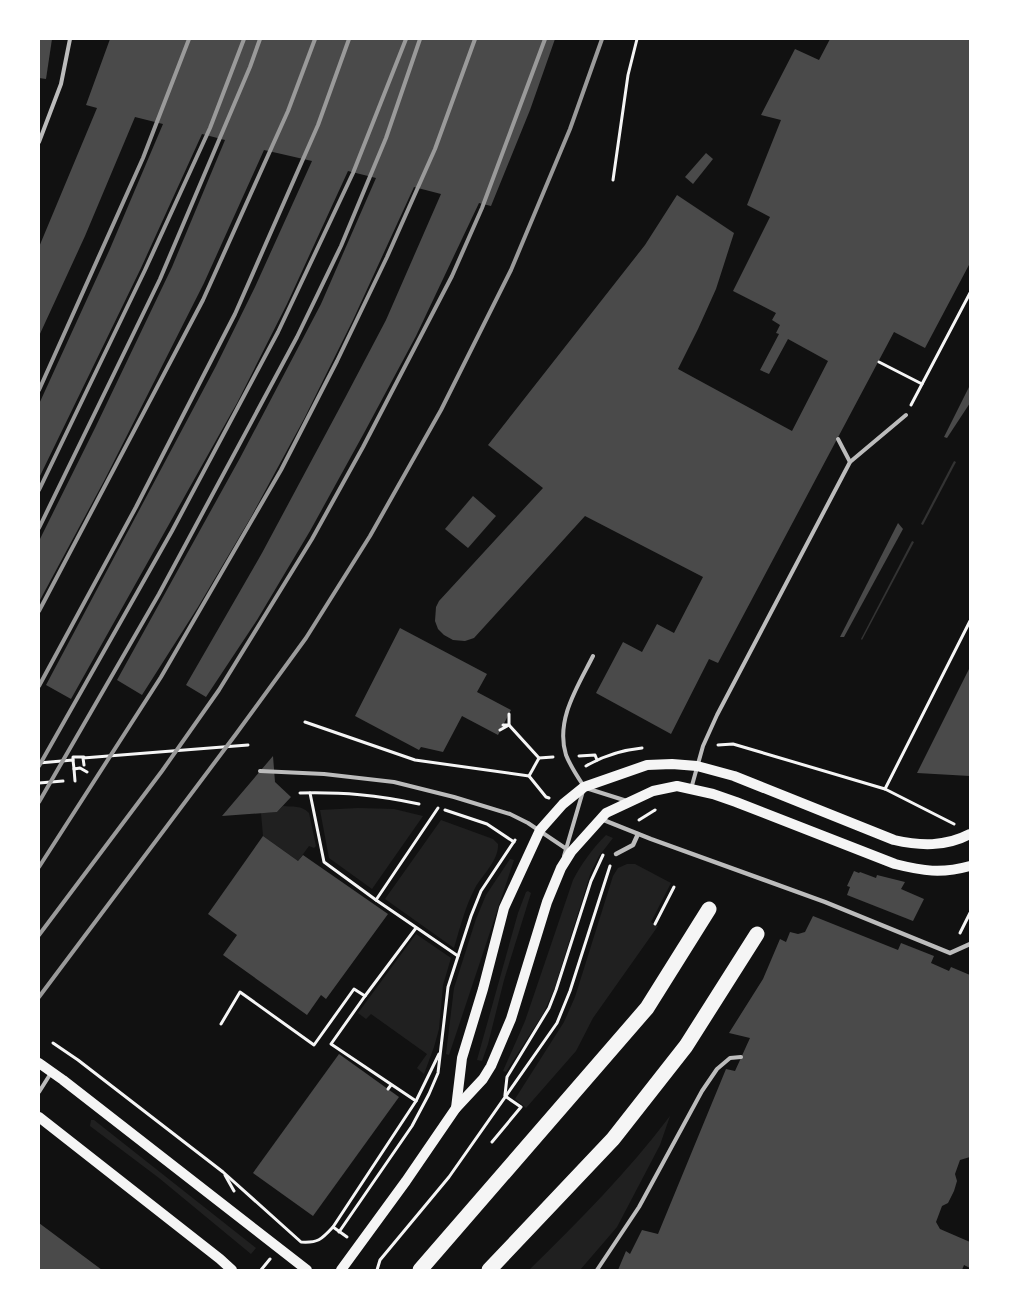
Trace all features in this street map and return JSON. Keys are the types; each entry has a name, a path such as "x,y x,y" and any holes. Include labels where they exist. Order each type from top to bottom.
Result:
{"highway":[{"path":"420,1270 647,1008 709,909"},
{"path":"489,1270 613,1139 686,1046 757,934"}],"main road":[{"path":"456,1108 462,1058 483,990 504,908 539,833 564,804 584,787 647,765 697,766 734,776 894,840 920,844 944,843 966,836"},
{"path":"340,1270 406,1181 456,1108 483,1079 491,1066 511,1019 547,902 569,850 606,813 653,791 676,786 691,788 736,802 895,864 927,871 951,871 970,866"},
{"path":"39,1062 307,1270"},
{"path":"39,1117 232,1270"}],"street":[{"path":"600,818 651,839 825,902 950,953 970,944"},
{"path":"616,854 632,846 638,834"}],"lane":[{"path":"39,142 61,84 70,39"},
{"path":"691,788 703,746 717,715 850,462 906,415"},
{"path":"838,439 850,462"},
{"path":"260,771 324,774 394,782 510,814 569,850 584,787 564,747 564,727 569,703 593,656"},
{"path":"584,787 630,802"},
{"path":"597,1270 639,1206 702,1091 717,1069 730,1058 741,1057"},
{"path":"39,1092 52,1071"}],"path":[{"path":"613,180 628,75 637,39"},
{"path":"906,415 970,293"},
{"path":"879,362 922,384"},
{"path":"885,789 970,621"},
{"path":"509,714 509,725"},
{"path":"506,719 509,725 539,758"},
{"path":"305,722 415,760 529,776 546,797 564,804"},
{"path":"503,725 509,725"},
{"path":"500,730 509,725"},
{"path":"703,746 733,744 885,789 956,824 966,836"},
{"path":"80,768 85,764 83,758 248,745"},
{"path":"597,760 626,749 643,748"},
{"path":"39,763 73,760 73,757 207,749"},
{"path":"539,758 567,756"},
{"path":"529,776 539,758"},
{"path":"73,760 75,781"},
{"path":"74,768 80,768 87,772"},
{"path":"39,783 63,781"},
{"path":"300,793 349,792 420,804"},
{"path":"310,793 324,862 458,956"},
{"path":"339,1232 412,1126 438,1073 448,986 471,916 481,891 514,842 487,824 429,806"},
{"path":"376,900 438,808"},
{"path":"377,1270 380,1260 449,1177 557,1023 570,991 606,873 616,854"},
{"path":"505,1096 506,1077 549,1008 591,881"},
{"path":"655,924 674,887"},
{"path":"416,928 332,1044 416,1101"},
{"path":"221,1024 240,992 314,1046 354,989 365,996"},
{"path":"53,1043 78,1060 223,1172 301,1242 314,1243 322,1239 333,1227 416,1101 440,1051"},
{"path":"388,1088 391,1085"},
{"path":"492,1142 521,1107 505,1096"}],"shaded area":[{"path":"954,461 956,462 923,525 921,524"},
{"path":"912,541 914,542 862,640 861,639"},
{"path":"283,806 300,808 309,813 316,846 314,848 309,846 298,861 263,836 261,813 277,812"},
{"path":"394,809 423,816 372,889 329,858 320,810"},
{"path":"441,820 493,839 498,844 496,856 475,888 468,903 454,948 385,899"},
{"path":"606,835 613,838 599,856 591,872 554,990 543,1014 506,1072 503,1071 525,1021 573,880 588,856"},
{"path":"510,859 514,860 449,1055 446,1054 454,988 476,919 486,895"},
{"path":"627,864 635,864 671,883 651,922 658,926 593,1018 576,1051 526,1108 515,1099 564,1022 575,997 613,876 618,868"},
{"path":"528,891 531,893 504,980 488,1044 482,1061 477,1060 518,913"},
{"path":"416,934 451,958 443,985 439,1029 424,1074 417,1068 427,1054 371,1014 366,1019 358,1013"},
{"path":"670,1116 660,1145 617,1227 580,1270 529,1270 620,1177"},
{"path":"91,1120 94,1120 256,1248 251,1254 159,1178 90,1126"}],"building":[{"path":"39,39 52,39 46,79 39,78"},
{"path":"110,39 555,39 530,110 491,206 479,203 416,336 310,531 257,620 206,697 186,685 262,553 386,320 441,194 414,187 353,320 304,419 251,517 198,607 142,695 117,680 240,458 321,304 376,178 348,171 287,304 237,403 71,699 46,685 216,366 255,287 312,161 264,150 204,283 104,481 39,602 39,541 172,267 225,140 202,134 141,268 39,478 39,404 109,251 163,124 135,117 85,236 39,336 39,247 97,108 86,105"},
{"path":"830,39 970,39 970,263 925,348 894,332 718,663 709,659 671,734 596,693 623,642 642,652 657,624 674,633 703,577 585,516 474,638 465,641 453,640 444,635 438,629 435,621 436,607 439,601 543,488 488,445 645,245 677,195 734,233 716,289 678,369 792,431 828,361 788,339 769,374 760,370 779,334 776,333 780,325 772,320 776,313 733,291 770,217 747,205 781,120 761,115 795,49 819,60"},
{"path":"706,153 713,159 693,184 685,177"},
{"path":"970,385 970,403 947,438 944,437"},
{"path":"473,496 496,516 468,548 445,529"},
{"path":"898,523 903,529 844,637 840,637"},
{"path":"400,628 487,674 477,692 511,710 498,735 462,716 443,752 421,747 419,750 355,716"},
{"path":"970,667 970,776 917,773"},
{"path":"273,756 275,782 291,797 277,812 222,816"},
{"path":"263,836 298,861 303,855 388,914 326,999 321,995 307,1015 223,955 237,935 208,914"},
{"path":"854,871 876,878 877,875 905,882 901,889 924,899 913,921 847,895 850,887 847,886"},
{"path":"813,916 898,950 901,943 934,956 931,963 949,971 951,967 970,975 970,1157 960,1160 955,1174 957,1181 954,1191 948,1203 942,1206 936,1222 940,1229 970,1242 970,1268 964,1265 962,1270 618,1270 626,1251 630,1254 642,1230 658,1234 726,1069 735,1071 750,1038 729,1033 763,979 780,939 786,942 790,932 798,934 805,932"},
{"path":"339,1054 399,1097 313,1216 253,1173"},
{"path":"39,1223 102,1270 39,1270"}],"railway":[{"path":"39,390 143,158 189,39"},
{"path":"39,490 145,270 210,128 244,39"},
{"path":"39,528 160,279 250,67 260,39"},
{"path":"39,611 203,300 288,111 315,39"},
{"path":"39,686 136,507 235,314 318,125 349,39"},
{"path":"39,766 172,531 278,332 353,173 406,39"},
{"path":"39,802 159,594 297,337 341,246 386,138 420,39"},
{"path":"39,867 161,677 281,470 337,361 387,257 435,149 475,39"},
{"path":"39,935 162,771 219,690 312,539 363,447 452,276 482,208 545,39"},
{"path":"39,997 306,638 370,536 441,410 511,270 570,129 602,39"}]}
